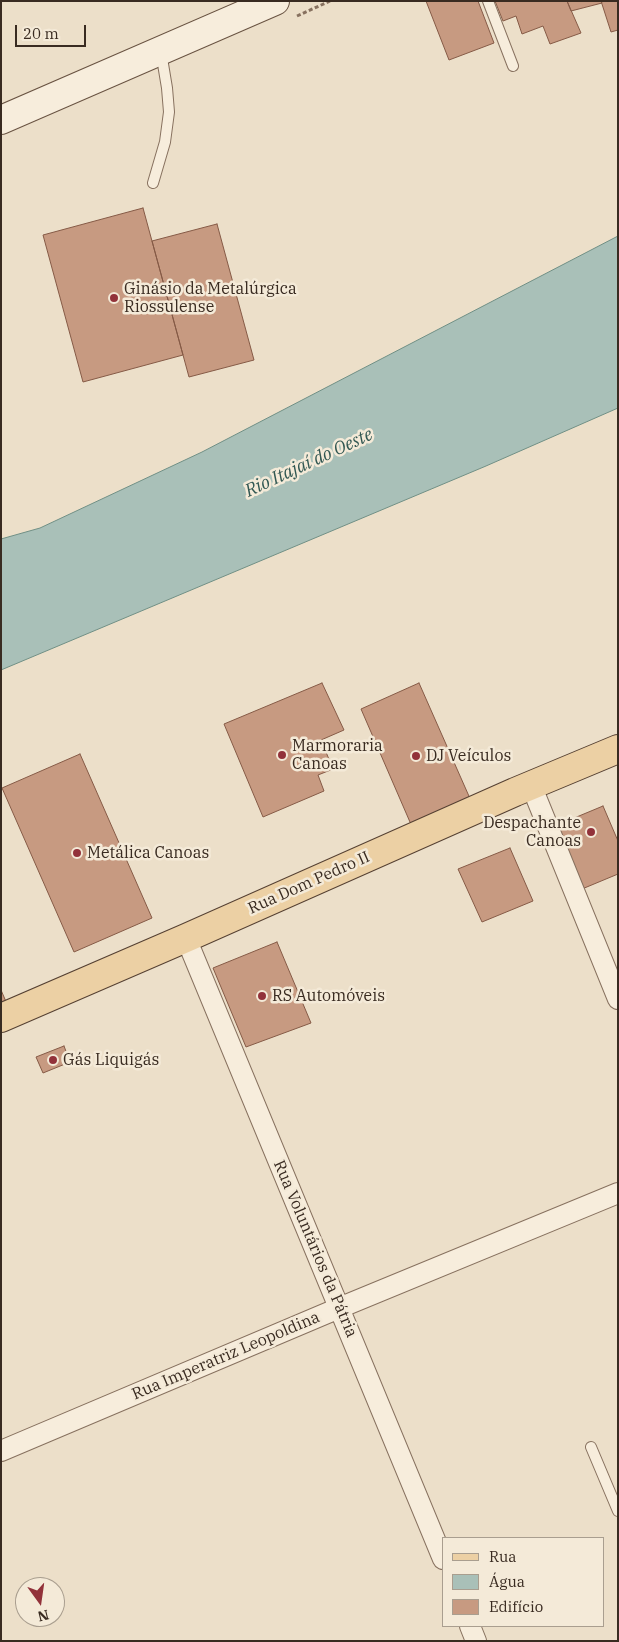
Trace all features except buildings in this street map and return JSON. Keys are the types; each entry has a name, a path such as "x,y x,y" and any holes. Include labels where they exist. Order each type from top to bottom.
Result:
{"main road":[{"path":"1,120 275,1"},
{"name":"Rua Dom Pedro II","path":"1,1018 618,749"}],"street":[{"path":"532,785 618,999"},
{"name":"Rua Voluntários da Pátria","path":"186,938 442,1557"},
{"name":"Rua Imperatriz Leopoldina","path":"1,1452 339,1308 618,1193"},
{"path":"470,1627 476,1641"}],"lane":[{"path":"488,1 513,66"},
{"path":"153,183 165,142 169,112 167,88 160,51"},
{"path":"591,1448 618,1511"}],"water":[{"name":"Rio Itajaí do Oeste","path":"618,236 618,408 486,466 1,670 1,539 40,528 202,452"}],"place":[{"name":"Ginásio da Metalúrgica Riossulense","path":"114,298"},
{"name":"Marmoraria Canoas","path":"282,755"},
{"name":"DJ Veículos","path":"416,756"},
{"name":"Despachante Canoas","path":"591,832"},
{"name":"Metálica Canoas","path":"77,853"},
{"name":"RS Automóveis","path":"262,996"},
{"name":"Gás Liquigás","path":"53,1060"}]}
